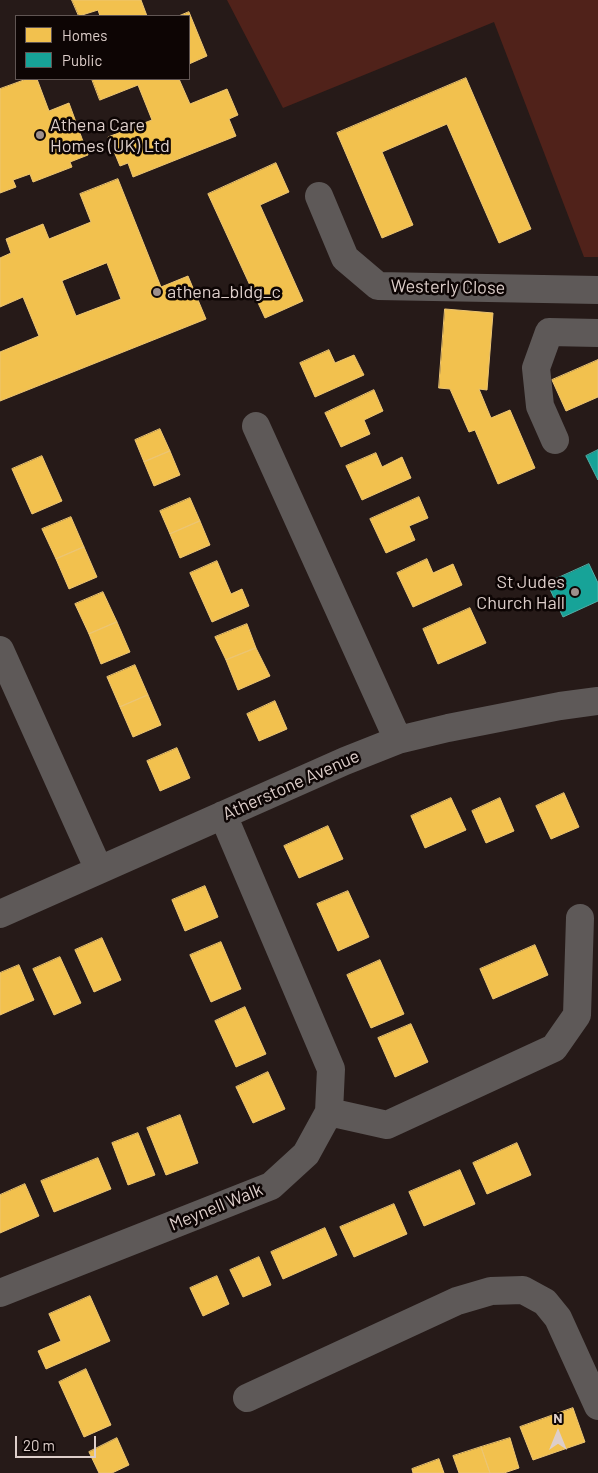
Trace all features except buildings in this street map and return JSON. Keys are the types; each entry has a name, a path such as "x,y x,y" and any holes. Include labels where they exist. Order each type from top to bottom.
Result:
{"street":[{"name":"Westerly Close","path":"319,196 345,258 378,286 598,290"},
{"path":"555,440 540,406 536,368 549,332 598,333"},
{"path":"256,426 398,740"},
{"path":"0,650 99,870"},
{"name":"Atherstone Avenue","path":"0,914 345,761 398,740 448,728 598,700"},
{"name":"Meynell Walk","path":"0,1293 271,1186 306,1154 329,1112 332,1069 223,815"},
{"path":"329,1112 387,1125 554,1048 577,1015 580,918"},
{"path":"247,1398 457,1301 491,1291 523,1290 545,1302 558,1318 598,1406"}],"shaded area":[{"path":"227,0 598,0 598,257 584,257 494,22 283,108"}],"place":[{"name":"Athena Care Homes (UK) Ltd","path":"40,135"},
{"name":"athena_bldg_c","path":"157,292"},
{"name":"St Judes Church Hall","path":"575,592"}]}
